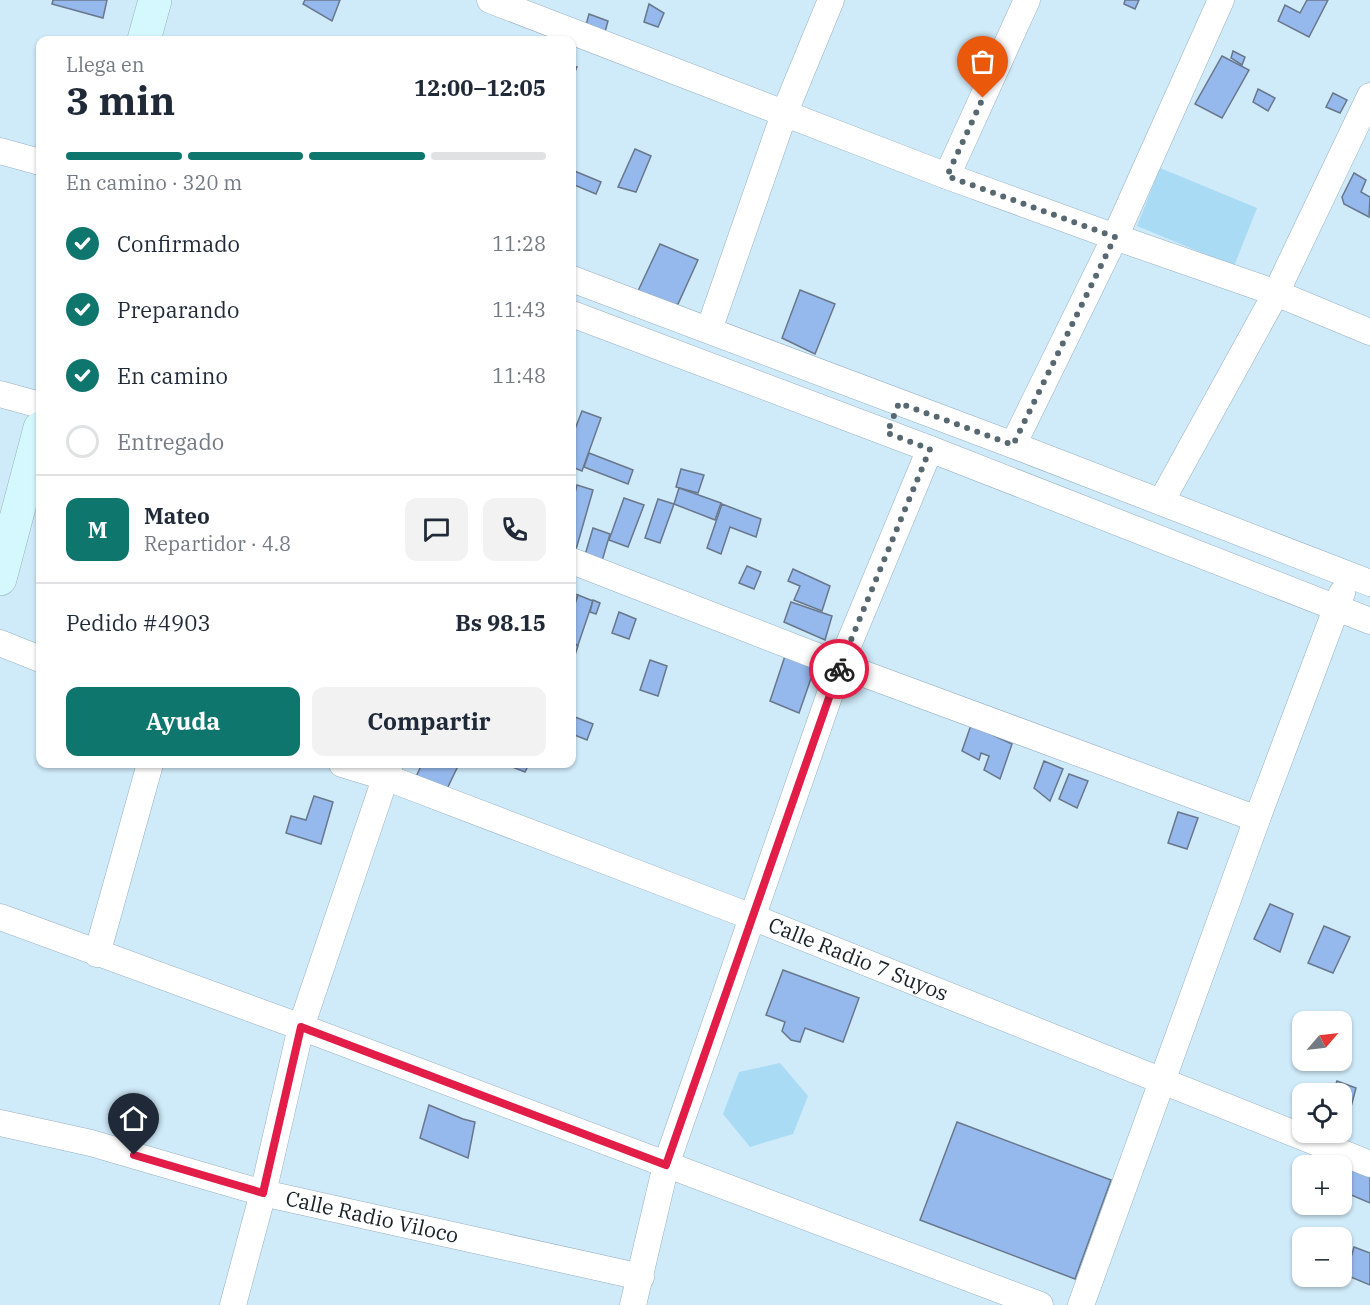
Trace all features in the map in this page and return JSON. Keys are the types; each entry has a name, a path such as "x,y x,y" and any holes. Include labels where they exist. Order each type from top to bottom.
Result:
{"street":[{"path":"145,36 155,0"},
{"path":"490,0 549,10 784,114 947,176 1276,293 1370,332"},
{"path":"710,330 784,114 831,0"},
{"path":"947,176 1028,0"},
{"path":"1013,445 1115,237 1221,0"},
{"path":"1161,502 1276,293 1370,96"},
{"path":"0,151 36,161"},
{"path":"576,280 1013,445 1359,579 1336,608 1081,1305"},
{"path":"576,316 930,449 1370,621"},
{"path":"0,394 36,404"},
{"path":"887,433 899,403"},
{"path":"0,579 36,443"},
{"path":"633,1305 666,1165 752,916 840,665 930,449"},
{"path":"576,563 840,665 1257,819"},
{"path":"0,643 36,657"},
{"path":"97,954 149,768"},
{"name":"Calle Radio 7 Suyos","path":"372,768 387,770 1370,1164"},
{"path":"233,1305 263,1193 301,1027 387,770"},
{"path":"0,917 301,1027 1040,1305"},
{"name":"Calle Radio Viloco","path":"0,1123 90,1143 263,1193 641,1277"}],"shaded area":[{"path":"1160,168 1257,208 1234,266 1137,226"},
{"path":"780,1063 808,1096 793,1134 750,1147 723,1114 739,1072"}],"building":[{"path":"53,0 107,0 103,18 52,4"},
{"path":"305,0 340,0 332,21 303,4"},
{"path":"1125,0 1139,0 1135,9 1124,4"},
{"path":"1307,0 1328,0 1309,37 1278,21 1285,5 1300,13"},
{"path":"649,4 664,13 658,27 644,22"},
{"path":"589,14 608,21 605,32 586,25"},
{"path":"1233,51 1245,57 1242,65 1231,58"},
{"path":"1222,56 1249,70 1222,118 1195,104"},
{"path":"1258,89 1275,98 1268,111 1253,102"},
{"path":"1333,93 1347,100 1340,113 1326,107"},
{"path":"635,149 651,156 636,192 618,187"},
{"path":"576,172 601,182 596,194 576,186"},
{"path":"1354,173 1366,180 1361,192 1370,197 1369,217 1344,204 1342,197"},
{"path":"660,244 698,260 678,304 671,306 637,293"},
{"path":"800,290 835,304 815,354 782,338"},
{"path":"582,411 601,418 582,471 576,469 576,426"},
{"path":"589,453 633,470 628,484 584,467"},
{"path":"681,469 704,475 698,493 676,487"},
{"path":"577,485 593,490 576,550"},
{"path":"679,488 721,503 715,520 674,504"},
{"path":"624,498 644,505 628,547 609,540"},
{"path":"658,499 674,504 660,543 645,538"},
{"path":"722,504 761,519 756,537 730,527 721,554 707,548"},
{"path":"593,528 610,534 602,561 585,555"},
{"path":"747,566 761,572 754,589 739,583"},
{"path":"793,569 830,586 822,611 794,600 800,586 788,581"},
{"path":"578,595 593,601 578,645 576,644"},
{"path":"593,600 600,603 596,614 590,612"},
{"path":"791,602 832,616 825,640 784,622"},
{"path":"619,612 636,619 629,639 612,633"},
{"path":"785,656 815,667 799,713 770,701"},
{"path":"650,660 667,666 658,696 640,690"},
{"path":"576,717 593,724 587,740 576,736"},
{"path":"971,725 1012,744 1000,779 984,770 989,756 981,753 979,760 962,751"},
{"path":"1044,761 1063,769 1050,801 1034,788"},
{"path":"420,768 457,768 444,795 414,781"},
{"path":"515,768 527,768 525,772"},
{"path":"1069,774 1088,781 1077,808 1059,799"},
{"path":"314,796 333,802 321,844 286,833 291,816 306,820"},
{"path":"1178,812 1198,818 1187,849 1168,843"},
{"path":"1270,904 1293,914 1280,952 1254,939"},
{"path":"1324,926 1350,937 1333,973 1308,963"},
{"path":"783,970 859,998 843,1042 805,1028 800,1042 791,1040 782,1031 785,1022 766,1015"},
{"path":"1352,1087 1356,1088 1352,1103"},
{"path":"429,1105 475,1122 468,1158 420,1138"},
{"path":"957,1122 1111,1180 1075,1279 920,1220"},
{"path":"1352,1163 1370,1170 1370,1203 1352,1195"},
{"path":"1354,1247 1370,1253 1370,1285 1352,1278"}],"way so far":[{"path":"839,669 930,449 887,433 899,403 1013,445 1115,237 947,176 983,98"}],"route":[{"path":"134,1155 263,1193 301,1027 666,1165 839,669"}]}
